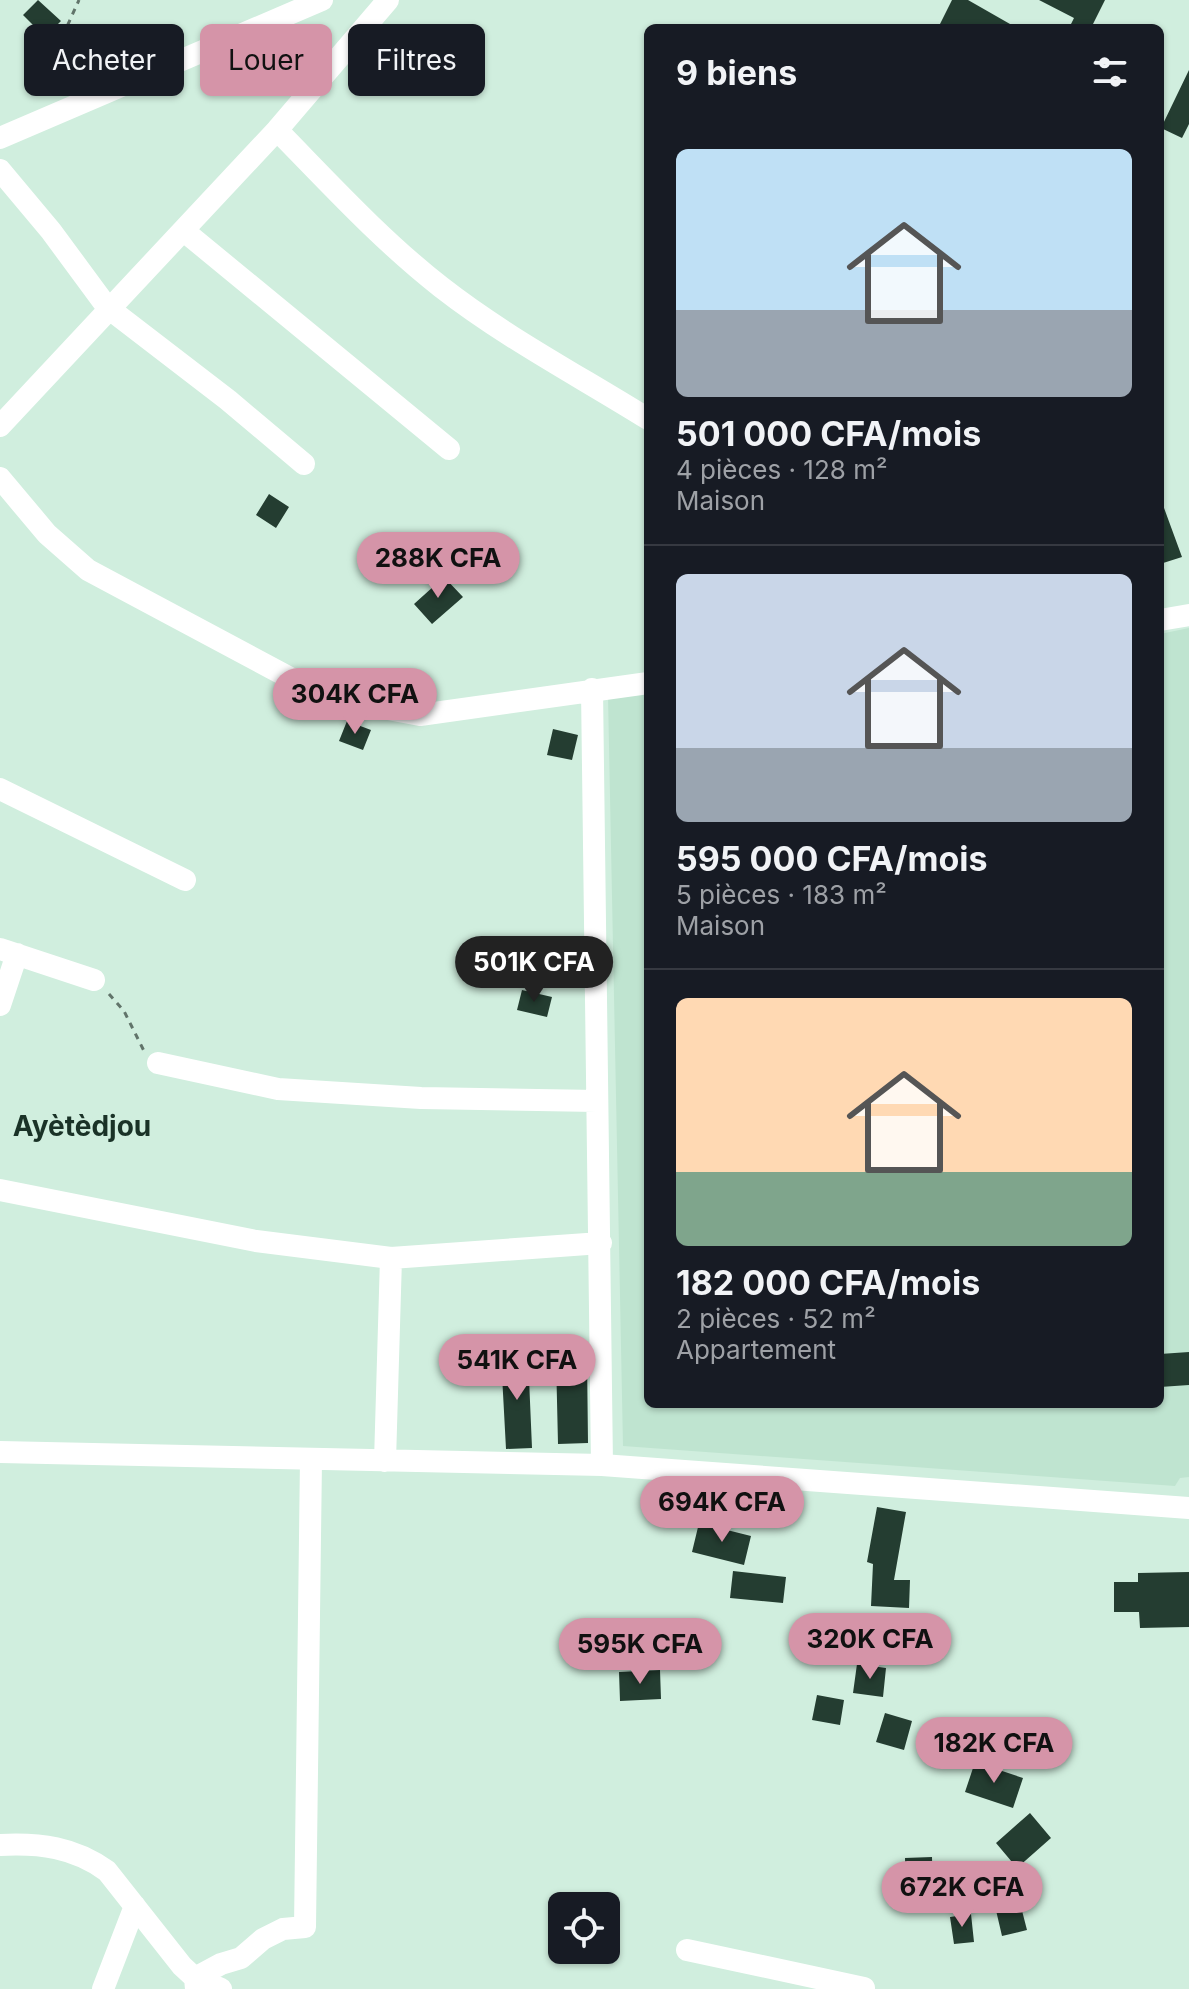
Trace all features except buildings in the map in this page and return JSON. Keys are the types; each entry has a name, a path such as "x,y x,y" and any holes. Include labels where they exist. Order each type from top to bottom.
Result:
{"street":[{"path":"0,426 107,307 184,231 277,130 388,0"},
{"path":"0,138 311,2"},
{"path":"277,130 369,224 444,289 644,416"},
{"path":"0,170 51,231 107,307 228,400 304,464"},
{"path":"184,231 449,449"},
{"path":"0,478 47,534 88,570 305,686 372,706 420,715 644,683"},
{"path":"1164,619 1189,615"},
{"path":"592,689 602,1465"},
{"path":"0,789 185,880"},
{"path":"0,1005 8,951 94,980"},
{"path":"158,1063 293,1090 421,1098 597,1101"},
{"path":"0,1190 256,1241 391,1258 601,1243"},
{"path":"385,1461 391,1258"},
{"path":"0,1452 602,1465 1189,1508"},
{"path":"196,1983 221,1964 241,1958 263,1939 283,1929 305,1927 311,1459"},
{"path":"0,1845 31,1843 79,1852 107,1871 196,1983 221,1989"},
{"path":"103,1989 135,1906"},
{"path":"687,1950 788,1981 864,1988"}],"path":[{"path":"50,115 56,57 79,0"},
{"path":"94,980 124,1011 146,1055 158,1063"}],"shaded area":[{"path":"1189,628 1189,1477 1180,1478 1175,1486 623,1446 608,696 644,694 644,1408 1164,1408 1164,633"}],"district":[{"name":"Ayètèdjou","path":"82,1126"}]}
